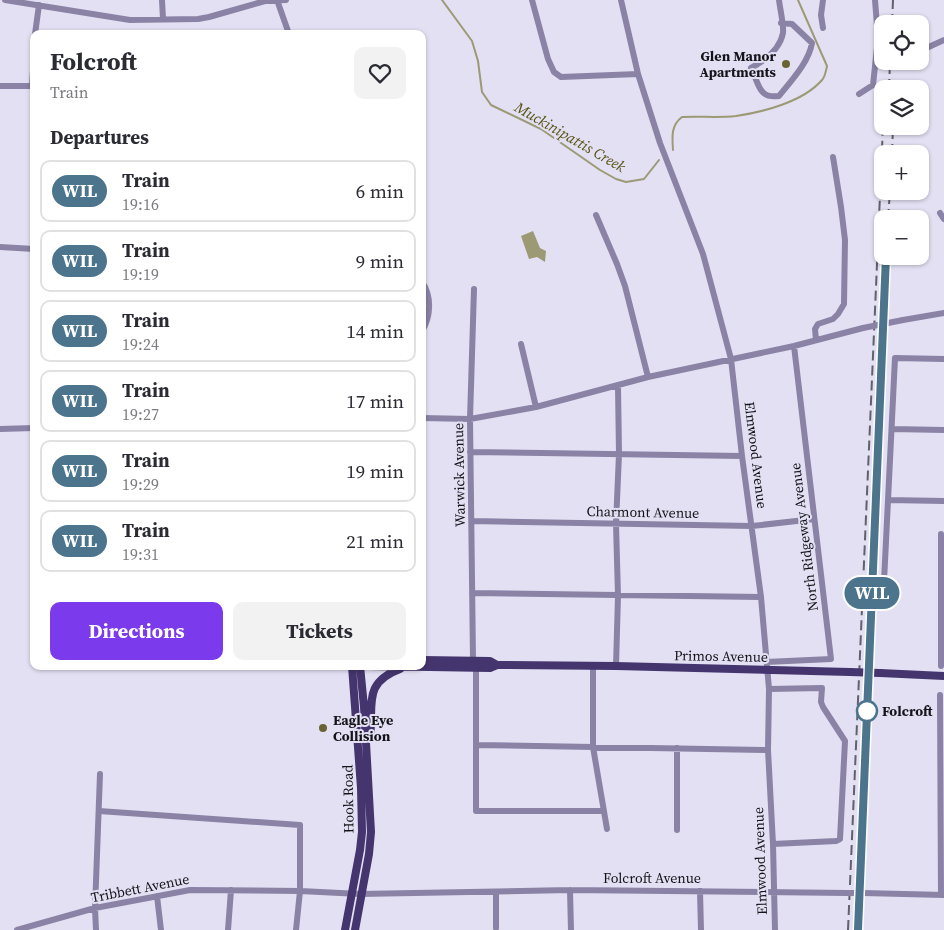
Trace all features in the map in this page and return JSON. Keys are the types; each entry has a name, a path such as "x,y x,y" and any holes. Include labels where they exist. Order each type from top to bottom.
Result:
{"main road":[{"name":"Primos Avenue","path":"426,660 474,664"},
{"name":"Primos Avenue","path":"426,666 474,664 490,661 497,665 593,667 766,666 944,676"},
{"name":"Hook Road","path":"345,930 362,832 361,781 352,670"},
{"name":"Hook Road","path":"355,930 360,894 369,854 371,832 360,670"},
{"path":"367,752 371,728 373,691 381,678 398,670"}],"street":[{"path":"5,0 130,20 209,17 265,1 286,0"},
{"path":"162,0 163,19"},
{"path":"277,0 288,30"},
{"path":"532,0 548,59 554,72 561,77 638,74"},
{"name":"Elmwood Avenue","path":"621,0 638,74 660,143 703,254 731,359 761,597 768,689 768,750 775,930"},
{"path":"779,0 781,23 783,32 776,47 764,61 751,68 765,96 779,96 811,52 812,43 792,24 781,23"},
{"path":"823,0 821,15 823,28"},
{"path":"859,94 873,84 878,38 876,0"},
{"path":"36,30 39,5"},
{"path":"929,47 944,40"},
{"path":"0,86 30,86"},
{"path":"816,340 815,329 818,324 833,319 844,304 844,240 833,157"},
{"path":"596,215 620,271 648,377"},
{"path":"0,247 30,249"},
{"name":"Warwick Avenue","path":"474,289 470,452 476,811 603,811"},
{"path":"426,290 429,296 428,322 426,325"},
{"path":"426,418 470,419 536,407 648,377 794,346 863,328 944,313"},
{"path":"521,344 536,407"},
{"name":"North Ridgeway Avenue","path":"766,666 831,659 794,346"},
{"path":"883,602 895,358 944,359"},
{"path":"616,666 618,386"},
{"path":"0,429 30,428"},
{"path":"892,429 944,430"},
{"path":"470,452 742,456"},
{"path":"888,500 944,501"},
{"name":"Charmont Avenue","path":"472,521 752,526 814,519"},
{"path":"941,534 943,568 941,666"},
{"path":"472,594 761,597"},
{"path":"593,667 592,748 607,829"},
{"path":"768,689 822,688 821,702 823,707 845,741 840,839 836,841 773,844"},
{"path":"940,695 942,895"},
{"path":"476,745 768,750"},
{"path":"677,748 677,830"},
{"path":"96,930 95,908 100,774"},
{"path":"99,811 300,825 300,891 296,930"},
{"name":"Tribbett Avenue","path":"17,930 35,928 95,908 190,890 300,891 360,894"},
{"path":"228,930 230,890"},
{"path":"570,890 571,930"},
{"name":"Folcroft Avenue","path":"360,894 570,890 942,895"},
{"path":"700,891 702,930"},
{"path":"496,892 496,928"},
{"path":"157,896 161,930"}],"shaded area":[{"path":"533,231 540,248 546,251 545,262 537,257 529,259 521,236"}],"waterway":[{"name":"Muckinipattis Creek","path":"442,0 472,41 478,61 482,92 491,105 541,129 616,179 626,182 644,179 659,160"},
{"name":"Muckinipattis Creek","path":"673,150 674,128 682,117 736,116 770,109 794,100 814,88 822,80 827,66 798,0"}],"railway":[{"path":"892,15 893,0"},
{"path":"889,80 890,70"},
{"path":"848,930 883,135"},
{"path":"892,145 893,135"},
{"path":"889,200 889,210"},
{"path":"858,930 886,265"}],"train":[{"name":"WIL","path":"858,930 886,265"}],"place":[{"name":"Glen Manor Apartments","path":"786,64"},
{"name":"Folcroft","path":"867,711"},
{"name":"Eagle Eye Collision","path":"323,728"}]}
